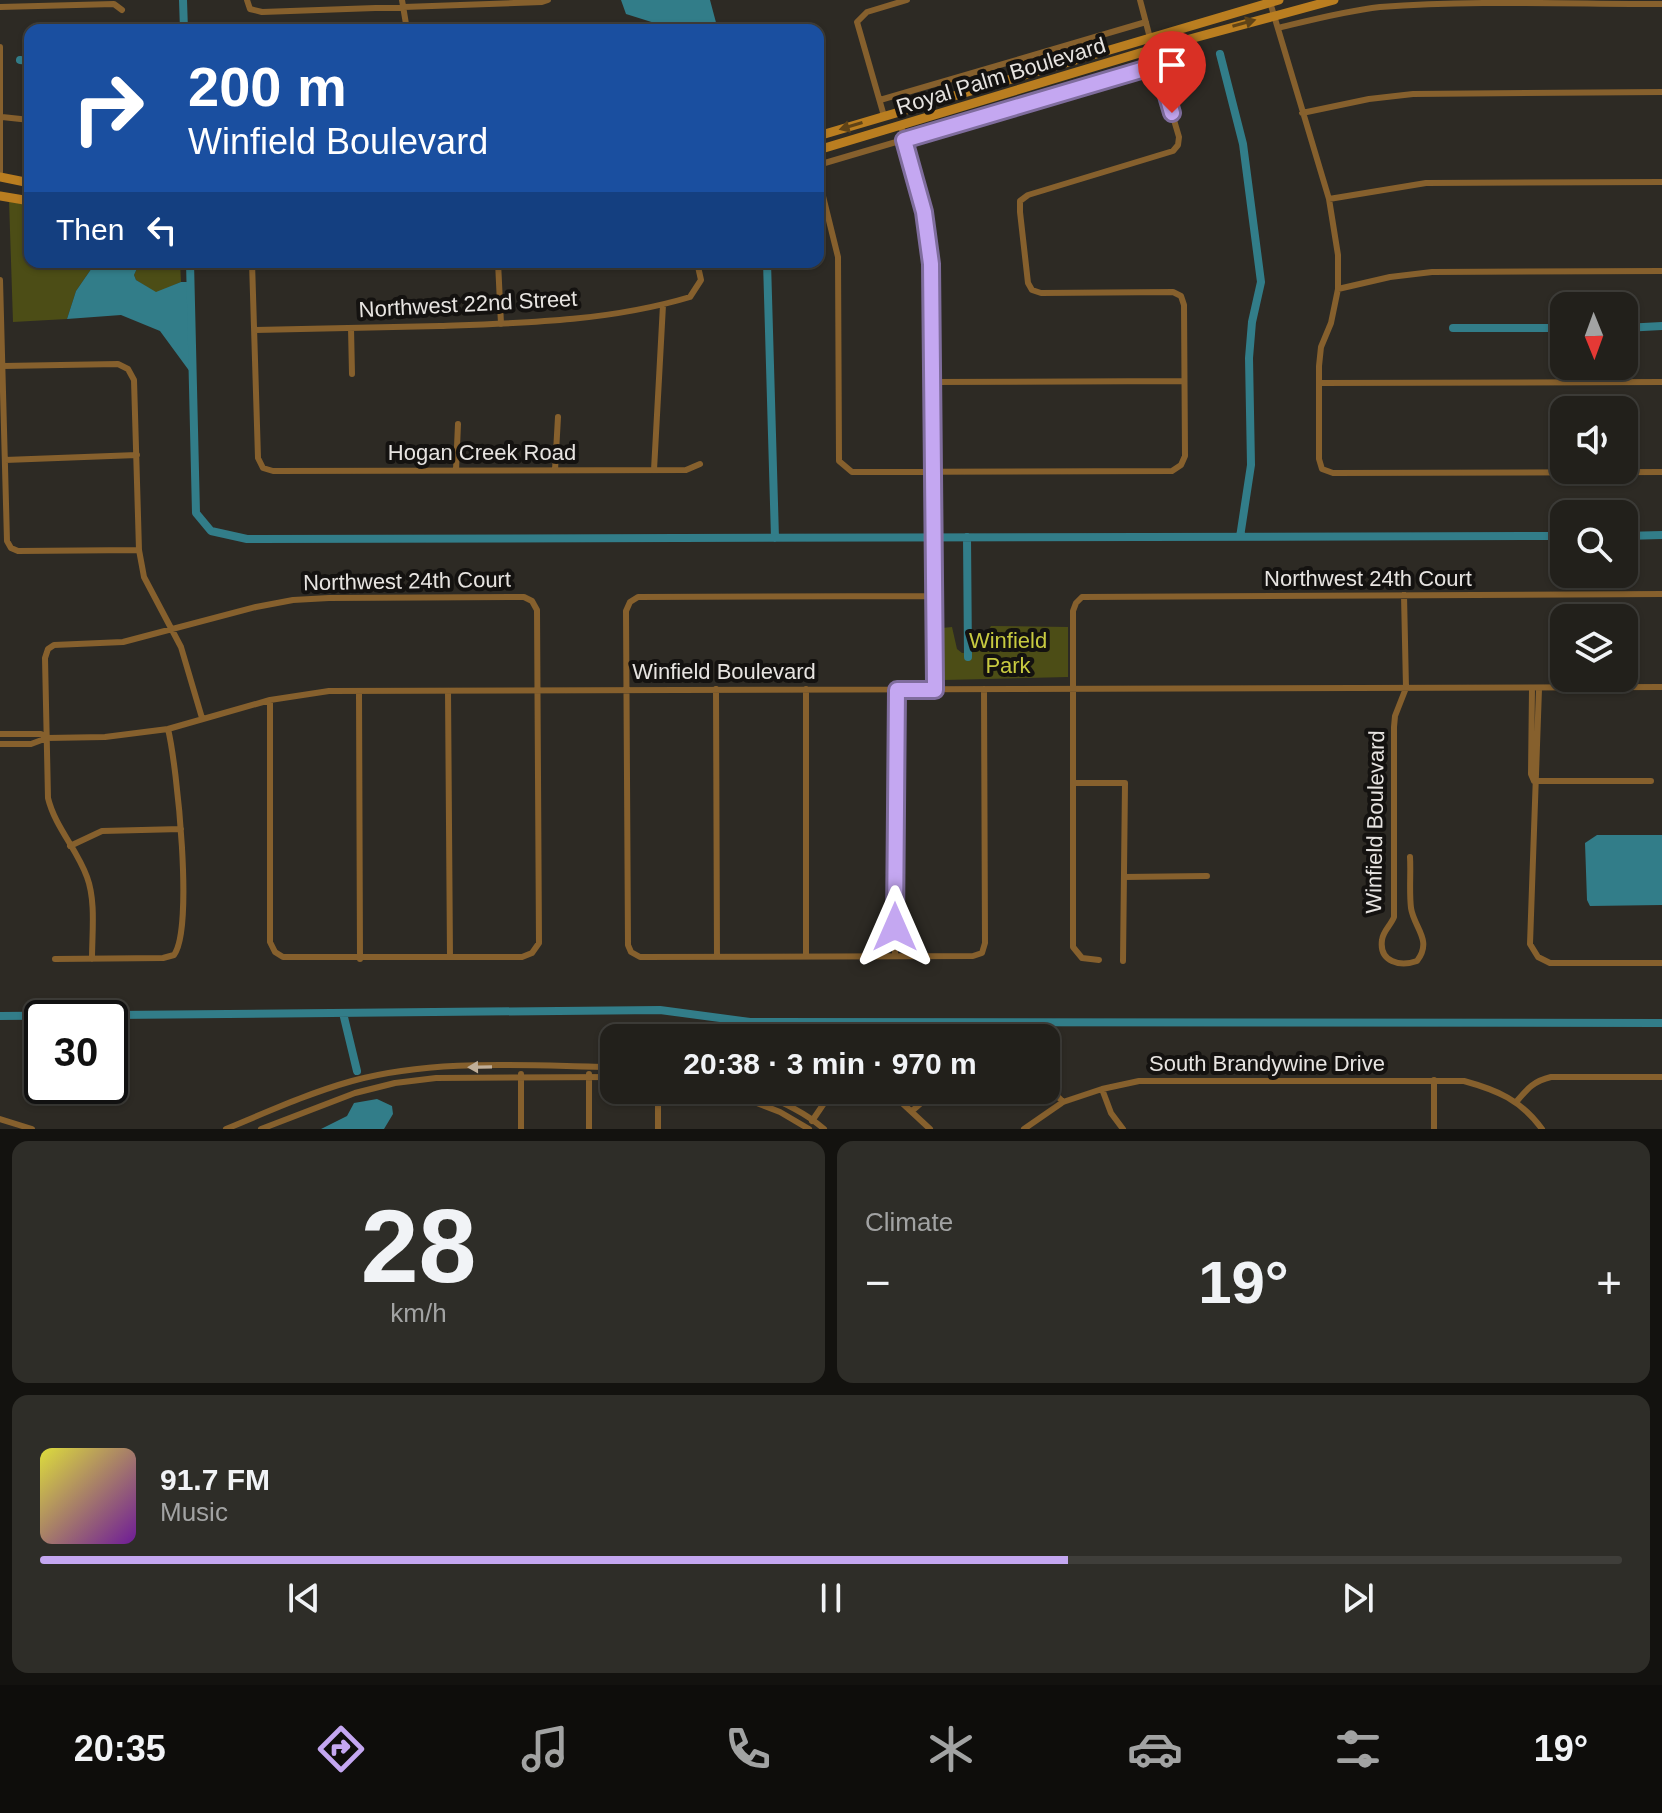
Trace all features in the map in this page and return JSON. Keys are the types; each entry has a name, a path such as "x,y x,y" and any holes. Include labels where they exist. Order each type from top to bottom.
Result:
{"main road":[{"name":"Royal Palm Boulevard","path":"824,148 1153,49 1334,0"},
{"name":"Royal Palm Boulevard","path":"824,134 1273,1"},
{"path":"901,126 907,115 918,106"},
{"path":"873,134 884,122 884,116"},
{"path":"0,175 24,181"},
{"path":"0,196 24,200"}],"street":[{"path":"247,0 250,9 262,12 548,0"},
{"path":"884,116 857,22 867,12 907,0"},
{"path":"824,200 838,257 839,461 845,468 852,472 1172,471 1181,465 1185,456 1184,305 1181,296 1173,292 1041,293 1032,290 1028,283 1020,201 1028,195 1173,151 1178,145 1179,137 1140,0"},
{"path":"1273,1 1274,15 1329,199 1337,241 1338,289 1331,323 1321,347 1319,459 1322,469 1333,473 1662,472"},
{"path":"0,7 114,4 122,10"},
{"path":"403,4 406,24"},
{"path":"1278,28 1379,7 1427,4 1662,4"},
{"path":"880,100 1146,22"},
{"path":"0,47 0,175"},
{"path":"824,163 1158,65"},
{"path":"1302,113 1369,99 1413,94 1662,92"},
{"path":"2,117 24,119"},
{"path":"901,126 929,241 935,690"},
{"path":"1329,199 1426,183 1662,182"},
{"path":"252,268 255,330"},
{"path":"498,268 501,324"},
{"name":"Northwest 22nd Street","path":"255,330 555,321 663,305 690,297 701,280 698,268"},
{"path":"1338,289 1390,277 1432,272 1662,271"},
{"path":"0,280 7,541 11,548 18,551 139,550"},
{"path":"654,470 663,305"},
{"path":"351,328 352,374"},
{"name":"Hogan Creek Road","path":"255,330 258,458 263,468 273,471 686,470 700,464"},
{"path":"3,366 118,364 128,369 134,380 139,550 144,577 173,628 202,718"},
{"path":"932,382 1184,381"},
{"path":"1319,383 1662,382"},
{"path":"555,470 558,417"},
{"path":"456,470 458,424"},
{"path":"5,460 137,455"},
{"name":"Northwest 24th Court","path":"1073,688 1073,611 1082,597 1662,594"},
{"path":"1404,595 1406,688"},
{"path":"935,596 638,597 630,602 626,611 628,945 631,952 640,957 973,956 982,953 985,943 984,689"},
{"name":"Northwest 24th Court","path":"47,738 45,658 48,649 54,645 123,642 150,637 173,628 293,600 524,597 532,601 537,610 538,690"},
{"name":"Winfield Boulevard","path":"0,744 31,744 47,738 105,737 168,729 270,700 329,691 1662,687"},
{"path":"1073,688 1073,947 1082,958 1099,960"},
{"name":"Winfield Boulevard","path":"1406,688 1394,727 1394,917 1382,939 1385,956 1402,964 1417,961 1424,946 1411,908 1410,857"},
{"path":"716,689 717,957"},
{"path":"806,689 806,956"},
{"path":"1536,689 1538,773 1534,781 1530,944 1538,957 1550,963 1662,963"},
{"path":"270,700 270,942 275,952 283,957 360,959 522,957 532,953 539,943 538,690"},
{"path":"895,955 897,690"},
{"path":"359,691 360,959"},
{"path":"448,691 450,957"},
{"path":"55,959 163,958 174,955 180,948 180,794 168,729"},
{"name":"Winfield Boulevard","path":"0,734 41,734 47,738"},
{"path":"47,738 48,798 53,815 86,874 91,889 92,959"},
{"path":"1534,781 1651,781"},
{"path":"1074,783 1125,783 1123,961"},
{"path":"70,846 102,831 181,829"},
{"path":"1124,877 1207,876"},
{"path":"521,1067 521,1129"},
{"path":"589,1067 589,1129"},
{"path":"226,1129 351,1081 435,1068 600,1067"},
{"path":"261,1129 355,1093 395,1083 436,1078 600,1077"},
{"path":"1542,1129 1517,1101 1538,1080 1551,1077 1662,1077"},
{"path":"1434,1080 1434,1129"},
{"path":"351,1081 355,1093"},
{"name":"South Brandywine Drive","path":"1025,1129 1063,1102 1139,1081 1464,1081 1517,1101"},
{"path":"1102,1089 1111,1113 1123,1129"},
{"path":"305,1097 309,1110"},
{"path":"1060,1099 1063,1102"},
{"path":"658,1104 658,1129"},
{"path":"760,1104 808,1128 823,1104"},
{"path":"782,1104 813,1119 824,1129"},
{"path":"904,1104 930,1129"},
{"path":"912,1111 920,1104"},
{"path":"0,1119 32,1129"},
{"path":"246,1121 249,1129"}],"green space":[{"path":"9,200 24,203 24,268 92,268 76,291 67,319 13,322"},
{"path":"137,268 180,268 181,282 156,293 136,280 134,275"},
{"name":"Winfield Park","path":"991,626 1068,627 1068,677 944,680 942,628 952,627 957,649 962,653 975,652"}],"water":[{"path":"621,0 710,0 716,24 658,24 626,14"},
{"path":"92,268 137,268 134,275 136,280 156,292 181,282 190,282 193,376 160,331 121,315 67,319 76,291"},
{"path":"1597,835 1662,835 1662,905 1590,906 1587,900 1585,843"},
{"path":"377,1099 392,1106 393,1114 384,1129 321,1129 347,1116 354,1103"}],"waterway":[{"path":"183,0 184,24"},
{"path":"1220,54 1243,144 1261,282 1252,322 1249,358 1251,465 1240,537"},
{"path":"20,60 24,60"},
{"path":"190,268 196,513 211,531 247,539 1550,536"},
{"path":"767,268 775,538"},
{"path":"1638,327 1662,326"},
{"path":"1453,328 1550,328"},
{"path":"1638,536 1662,535"},
{"path":"967,537 968,657"},
{"path":"0,1016 660,1010 750,1022 1662,1023"},
{"path":"343,1013 357,1071"}],"route":[{"path":"895,927 897,690 935,690 931,264 924,212 904,140 1158,65 1172,113"}]}
